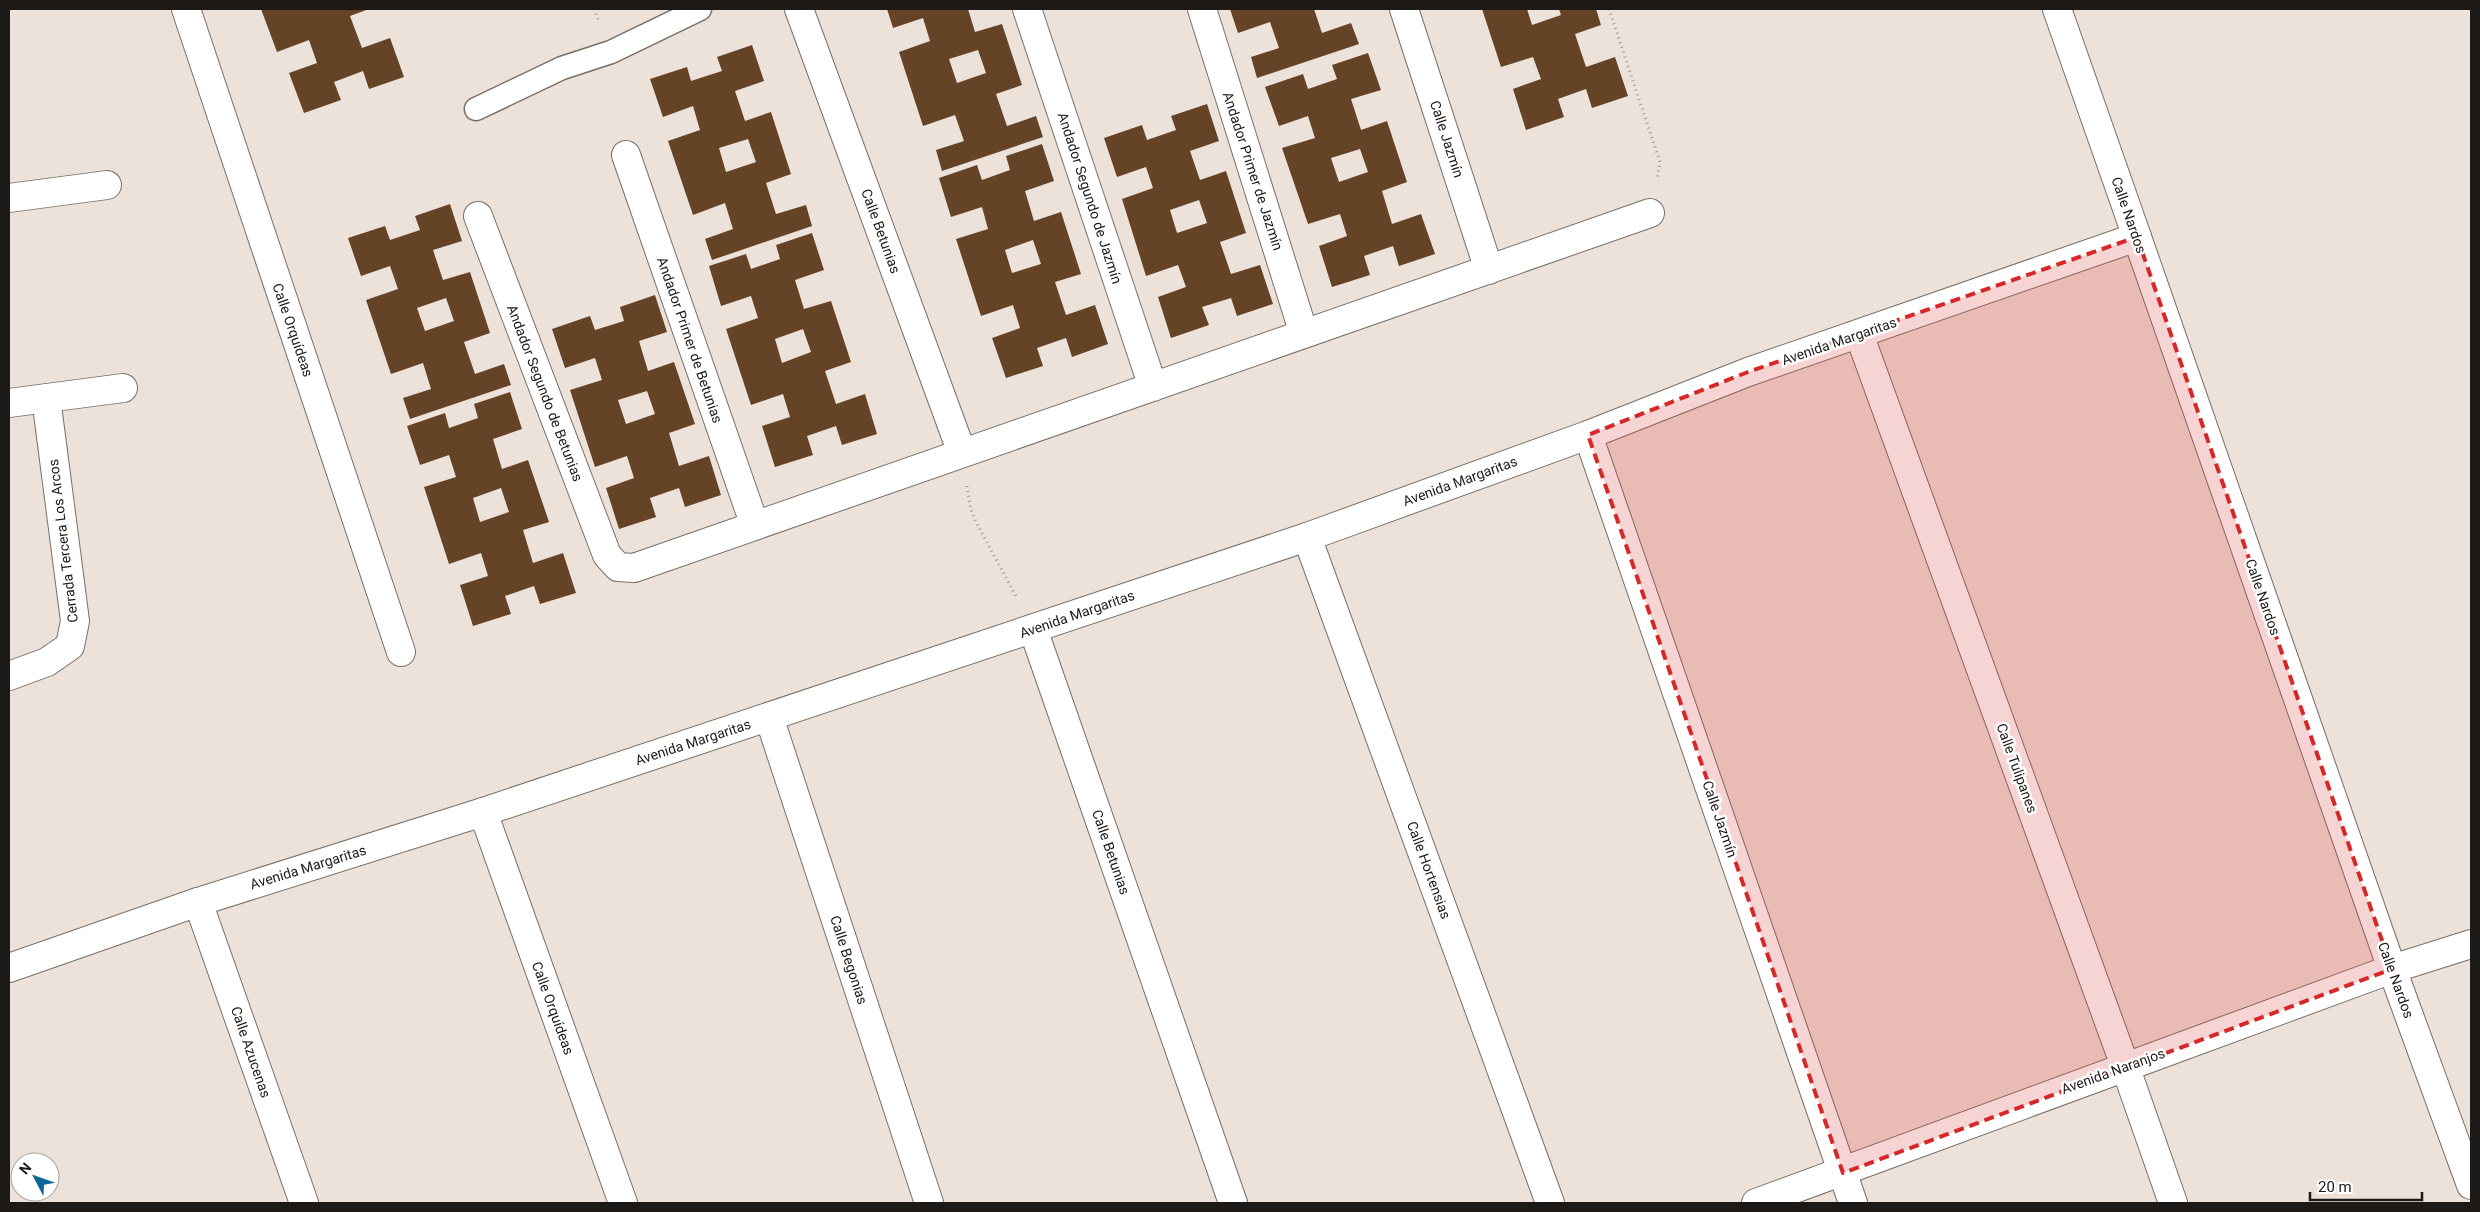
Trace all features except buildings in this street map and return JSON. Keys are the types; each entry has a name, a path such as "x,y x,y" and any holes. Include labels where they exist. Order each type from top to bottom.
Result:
{"street":[{"name":"Calle Orquídeas","path":"186,9 401,652"},
{"name":"Calle Betunias","path":"799,9 962,453"},
{"name":"Andador Segundo de Jazmín","path":"1027,9 1153,387"},
{"name":"Andador Primer de Jazmín","path":"1202,9 1304,334"},
{"name":"Calle Jazmín","path":"1404,9 1489,270"},
{"name":"Calle Nardos","path":"2057,9 2392,969 2471,1185"},
{"name":"Andador Primer de Betunias","path":"626,155 755,526"},
{"path":"9,198 107,186"},
{"path":"755,526 1650,213"},
{"name":"Andador Segundo de Betunias","path":"478,216 606,555 618,566 634,568 755,526"},
{"name":"Avenida Margaritas","path":"9,968 198,902 483,812 1307,537 1588,435 1748,372 2137,237"},
{"name":"Calle Tulipanes","path":"1859,334 2173,1203"},
{"path":"9,402 123,388"},
{"name":"Cerrada Tercera Los Arcos","path":"9,676 47,662 70,646 75,622 46,398"},
{"name":"Calle Jazmín","path":"1588,435 1854,1203"},
{"name":"Calle Hortensias","path":"1307,537 1550,1203"},
{"name":"Calle Betunias","path":"1033,629 1233,1203"},
{"name":"Calle Begonias","path":"769,717 928,1203"},
{"name":"Calle Orquídeas","path":"483,812 623,1203"},
{"name":"Calle Azucenas","path":"198,902 304,1203"},
{"name":"Avenida Naranjos","path":"1756,1203 1843,1173 2125,1066 2392,969 2471,944"}],"lane":[{"path":"476,109 562,68 611,52 700,9"}],"path":[{"path":"1609,9 1660,162 1650,213"},
{"path":"970,510 1033,629"}],"highlighted area":[{"path":"2137,237 2392,969 1843,1173 1588,435 1748,372"}]}
